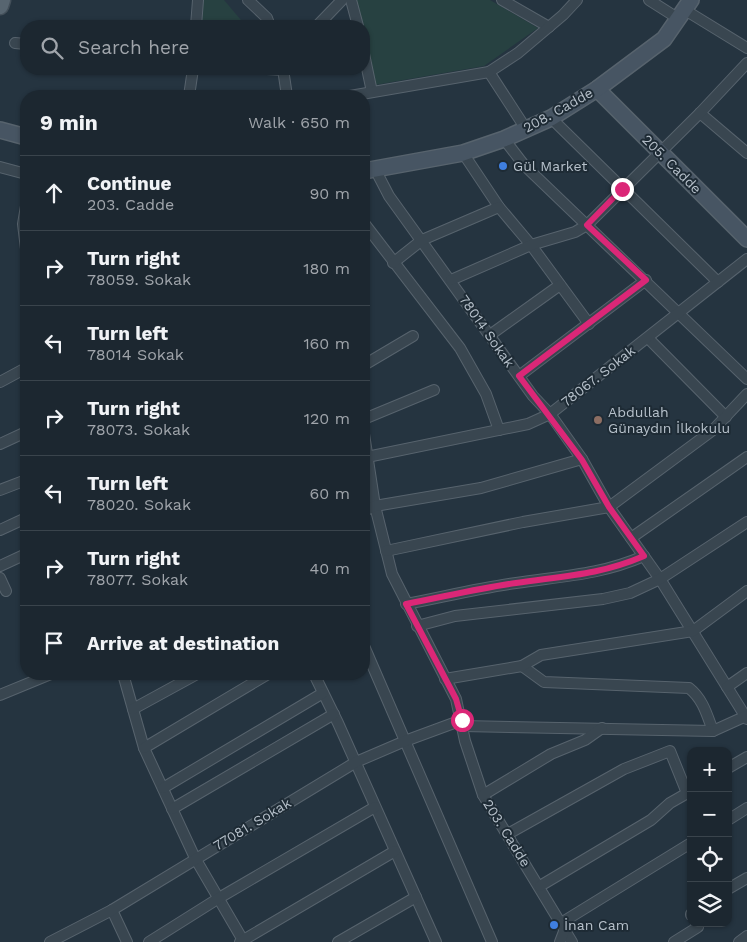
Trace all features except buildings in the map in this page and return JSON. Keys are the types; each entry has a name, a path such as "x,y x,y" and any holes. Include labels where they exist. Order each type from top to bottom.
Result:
{"main road":[{"path":"0,6 2,0"}],"street":[{"path":"196,20 198,0"},
{"path":"248,0 268,20"},
{"path":"323,20 342,0"},
{"path":"351,0 356,20"},
{"path":"502,0 549,27"},
{"path":"368,75 372,92 489,72 518,53 577,0"},
{"path":"649,0 685,10 747,48"},
{"name":"208. Cadde","path":"370,170 463,153 504,139 551,118 597,89 664,39 685,10"},
{"path":"15,43 20,43"},
{"path":"451,280 531,245 575,232 587,225 700,113 747,63"},
{"path":"489,72 526,130"},
{"path":"190,90 192,75"},
{"path":"284,75 286,90"},
{"name":"205. Cadde","path":"597,89 747,239"},
{"path":"700,113 747,153"},
{"path":"551,118 718,282"},
{"path":"0,130 20,135"},
{"path":"504,139 524,165 747,379"},
{"path":"463,153 499,207 531,245 589,324"},
{"path":"0,167 20,172"},
{"name":"78014 Sokak","path":"370,171 582,460 609,507 660,579 746,717"},
{"path":"393,263 422,240 499,207"},
{"path":"370,231 460,348 486,394 499,430"},
{"name":"78067. Sokak","path":"370,452 528,424 550,414 747,259"},
{"path":"519,376 646,280"},
{"path":"490,335 560,285"},
{"path":"370,361 413,336"},
{"path":"648,338 726,417"},
{"path":"0,382 20,371"},
{"path":"370,416 434,390"},
{"path":"386,551 523,522 609,507 678,458 713,430 747,394"},
{"path":"0,444 20,435"},
{"path":"631,538 747,456"},
{"path":"370,508 481,488 582,460"},
{"name":"203. Cadde","path":"370,477 375,506 392,574 456,699 465,741 483,796 540,886 572,942"},
{"path":"0,490 20,482"},
{"path":"0,530 20,521"},
{"path":"417,626 455,616 603,599 630,593 660,579 747,522"},
{"path":"406,604 515,583 587,574 617,568 644,556"},
{"path":"0,566 20,557"},
{"path":"0,578 6,591"},
{"path":"445,679 522,666 541,655 693,631 747,591"},
{"path":"370,660 492,942"},
{"path":"522,666 544,682 689,688 697,694 706,709 713,731"},
{"path":"727,687 747,673"},
{"path":"0,695 36,680"},
{"path":"125,680 144,748 195,858 242,941 395,851"},
{"path":"133,710 186,680"},
{"path":"144,748 258,680"},
{"path":"317,680 356,762 436,942"},
{"path":"163,788 323,692"},
{"path":"172,808 334,714"},
{"path":"462,723 713,731 746,717"},
{"name":"77081. Sokak","path":"50,942 112,910 356,762 405,741 462,723"},
{"path":"483,796 551,754 585,740 602,728"},
{"path":"508,834 624,770 670,751 687,788"},
{"path":"732,766 747,757"},
{"path":"540,886 651,820 670,803 687,793"},
{"path":"149,942 218,898 375,807"},
{"path":"732,817 747,808"},
{"path":"560,942 563,926 687,847"},
{"path":"732,885 747,878"},
{"path":"338,942 416,897"},
{"path":"112,910 127,942"},
{"path":"674,942 698,927"},
{"path":"739,942 747,936"}],"green space":[{"path":"203,0 224,0 241,20 201,20"},
{"path":"356,0 490,0 538,28 484,66 375,85 370,63 370,20 360,20"}],"place":[{"name":"Gül Market","path":"503,166"},
{"name":"Abdullah Günaydın İlkokulu","path":"598,420"},
{"name":"İnan Cam","path":"554,925"}],"route":[{"path":"462,720 456,699 406,604 515,583 587,574 617,568 644,556 609,507 582,460 550,414 533,396 519,376 646,280 587,225 622,189"}]}
